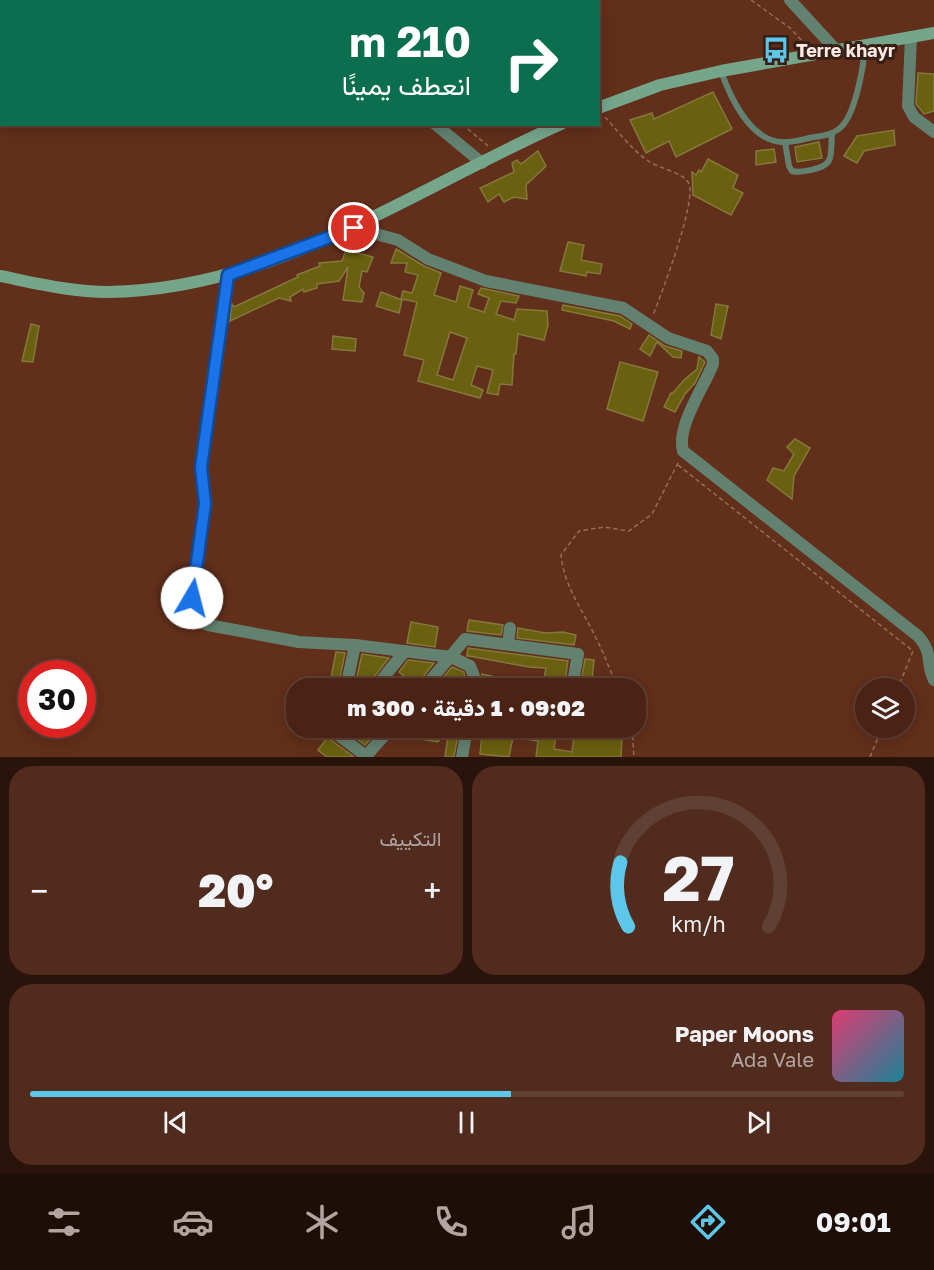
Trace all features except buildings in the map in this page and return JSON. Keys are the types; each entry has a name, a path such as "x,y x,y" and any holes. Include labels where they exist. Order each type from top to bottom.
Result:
{"street":[{"path":"790,0 836,50"},
{"path":"600,108 660,85 721,71 934,33"},
{"path":"911,37 908,106 914,117 934,132"},
{"path":"437,126 482,163"},
{"path":"0,276 60,288 107,292 175,286 228,275 354,228 557,126"},
{"path":"354,228 398,240 428,260 486,281 616,306 635,314 668,338 707,351 713,358 710,370 682,431 683,451 918,636 932,655 930,671 934,680"},
{"path":"228,275 201,467 205,504 192,598 192,616 208,625 299,642 355,645 451,657 470,666 474,678"},
{"path":"508,644 510,628"},
{"path":"433,678 465,639 492,646 508,644 578,654 574,678"},
{"path":"348,678 355,645"},
{"path":"383,678 405,651"},
{"path":"342,738 366,756 382,738"},
{"path":"462,757 465,738"}],"lane":[{"path":"721,71 729,93 748,121 765,137 785,142 832,134 843,126 848,117 861,77 865,45"},
{"path":"785,142 789,166 792,171 798,172 827,164 830,157 832,134"}],"path":[{"path":"751,0 790,28 813,55"},
{"path":"600,111 639,154 657,166 685,178 691,186 686,216 650,324"},
{"path":"464,126 498,154"},
{"path":"614,678 596,638 576,603 563,572 561,555 579,531 604,527 629,531 652,514 683,451"},
{"path":"678,465 913,651 902,678"},
{"path":"633,738 634,757"},
{"path":"870,757 878,738"}],"place":[{"name":"Terre khayr","path":"776,50"}],"route":[{"path":"192,598 205,504 201,467 228,275 354,228"}]}
